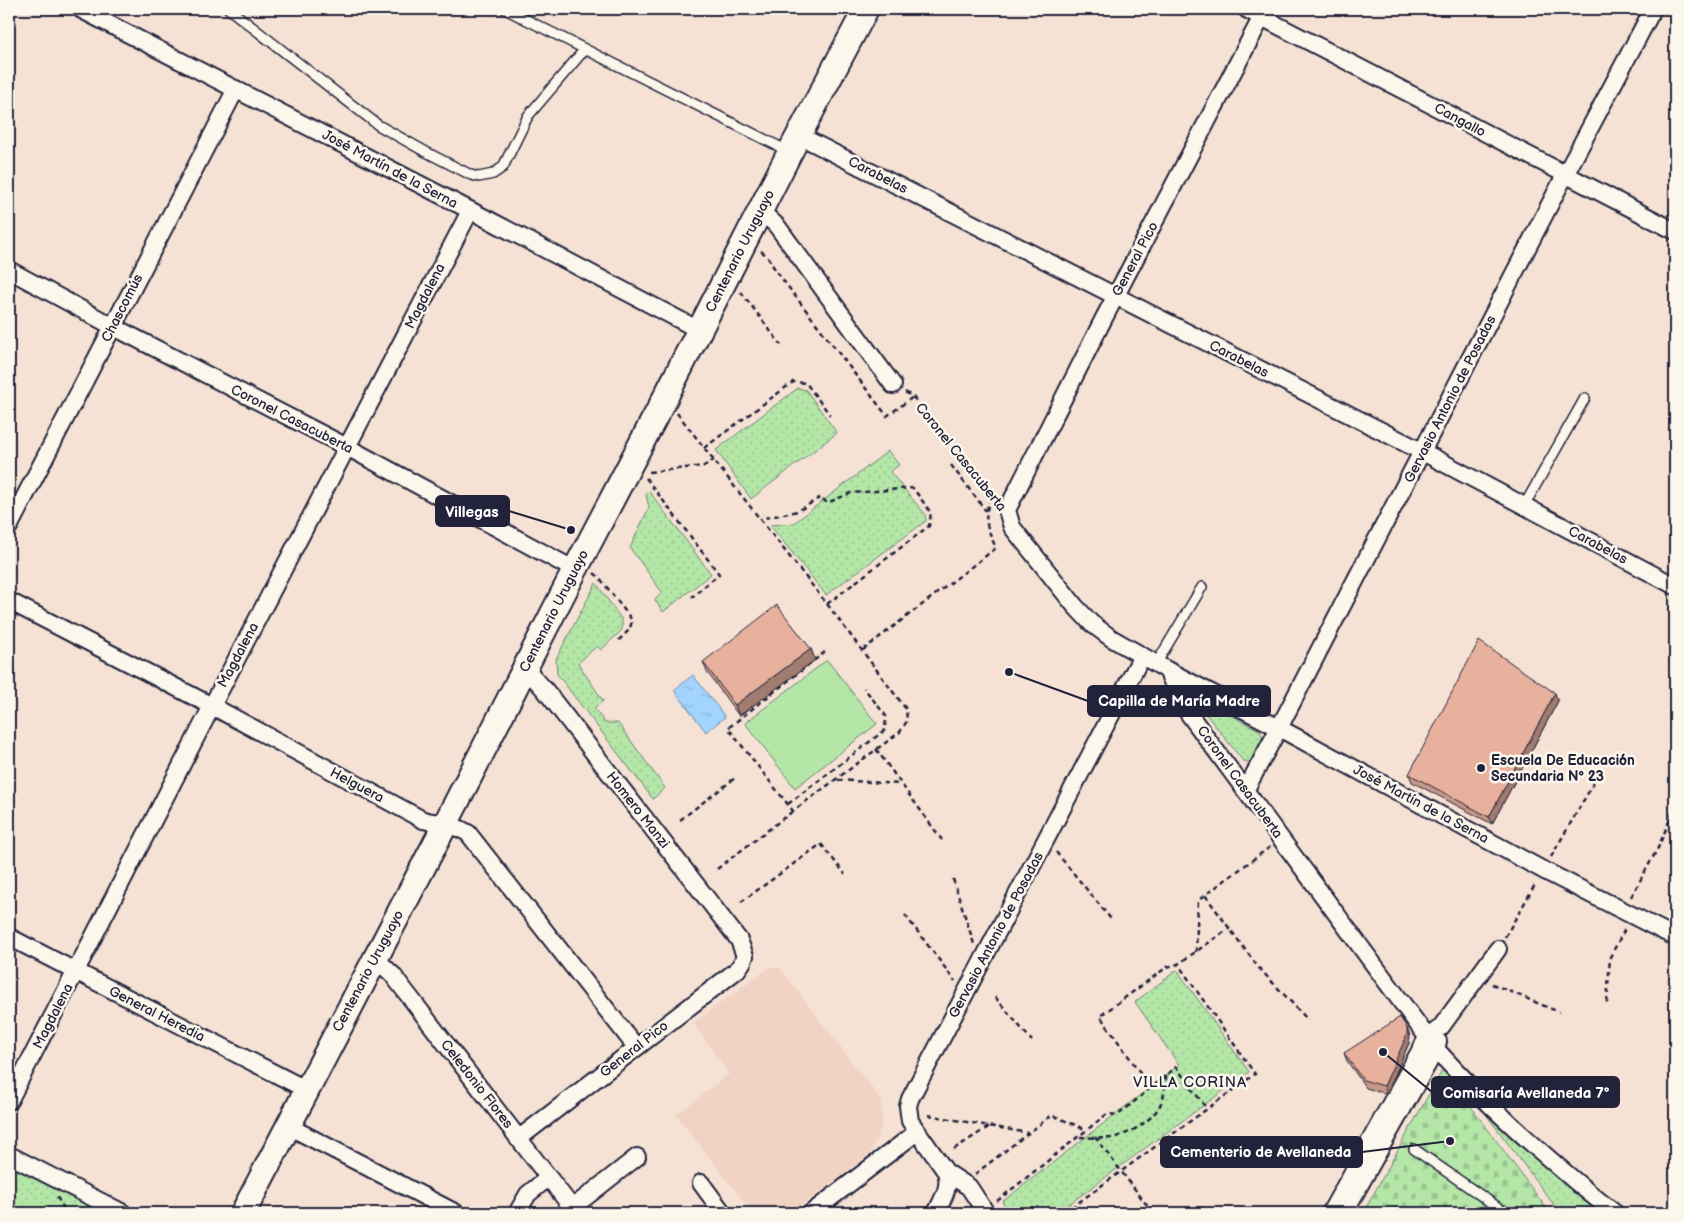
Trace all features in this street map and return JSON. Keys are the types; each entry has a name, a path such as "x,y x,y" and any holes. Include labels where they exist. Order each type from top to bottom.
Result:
{"main road":[{"name":"Centenario Uruguayo","path":"243,1213 525,668 583,570 699,330 866,9"}],"street":[{"name":"José Martín de la Serna","path":"80,9 699,330"},
{"name":"Cangallo","path":"1246,9 1264,13 1565,175 1675,231"},
{"name":"Gervasio Antonio de Posadas","path":"1246,789 1653,9"},
{"name":"General Pico","path":"1007,510 1102,320 1116,297 1264,13"},
{"name":"Chascomús","path":"9,528 236,89"},
{"name":"Carabelas","path":"795,144 1116,297 1423,452 1675,586"},
{"name":"Magdalena","path":"9,1101 470,211"},
{"path":"761,211 777,226 893,385"},
{"name":"Coronel Casacuberta","path":"9,270 112,326 583,570"},
{"name":"Coronel Casacuberta","path":"1007,510 1012,527 1074,606 1098,628 1155,663 1184,706 1431,1044 1464,1081 1496,1112 1615,1213"},
{"name":"Helguera","path":"9,601 212,706 423,820 446,823 468,834 636,1047"},
{"name":"José Martín de la Serna","path":"1155,663 1543,870 1675,936"},
{"name":"Gervasio Antonio de Posadas","path":"946,1172 910,1121 908,1106 910,1099 1155,663"},
{"name":"Homero Manzi","path":"525,668 545,690 739,940 745,956"},
{"name":"General Heredia","path":"9,937 306,1090"},
{"path":"1330,1213 1441,1027 1498,949"},
{"name":"General Pico","path":"518,1138 737,970 745,956"},
{"name":"Celedonio Flores","path":"375,958 392,974 574,1211"},
{"path":"1344,1213 1431,1044"},
{"path":"288,1126 456,1213"},
{"path":"811,1213 917,1132"},
{"path":"9,1155 122,1213"},
{"path":"574,1211 637,1157"},
{"path":"946,1172 963,1182 991,1208"},
{"path":"936,1213 948,1186 946,1172"},
{"path":"517,1213 528,1194 548,1178"},
{"path":"701,1183 723,1213"}],"lane":[{"path":"228,9 378,125 426,152 471,175 479,177 493,174 503,167 528,116 585,49"},
{"path":"505,9 585,49 795,144"},
{"path":"1524,506 1584,398"},
{"path":"1155,663 1202,587"},
{"path":"1414,1149 1506,1213"}],"path":[{"path":"762,251 768,256 776,271 887,416 913,397"},
{"path":"741,292 781,345"},
{"path":"704,448 793,382 806,383 830,415"},
{"name":"Coronel Casacuberta","path":"893,385 913,397 1007,510"},
{"path":"666,398 863,650 906,709 907,721 900,732 717,869"},
{"path":"649,472 704,466 714,460"},
{"path":"951,465 986,511"},
{"path":"646,478 719,574 692,597"},
{"path":"760,519 798,511 821,497 827,503 851,493 913,488 931,512 929,526 827,604"},
{"path":"863,650 996,548 986,527 986,511 992,492"},
{"path":"583,570 599,577 632,620 630,629 619,640"},
{"path":"793,811 728,728 825,652"},
{"path":"788,804 885,730 886,716 864,688"},
{"path":"876,750 942,840"},
{"path":"680,820 735,778"},
{"path":"836,780 901,784"},
{"path":"1608,1002 1610,958 1675,806"},
{"path":"1196,952 1198,901 1281,839"},
{"path":"742,902 821,844 845,874"},
{"path":"1053,849 1111,919"},
{"path":"953,879 974,944"},
{"path":"1205,895 1258,967 1308,1020"},
{"path":"905,916 955,981"},
{"path":"1151,1088 1100,1016 1167,967 1178,964 1230,928"},
{"path":"1064,1213 1255,1074 1178,964"},
{"path":"1477,978 1559,1012"},
{"path":"995,997 1032,1041"},
{"path":"991,1208 1107,1114 1118,1115 1176,1067 1207,1109"},
{"path":"1078,1137 1111,1138 1126,1134 1144,1123 1155,1113 1161,1104 1165,1091 1166,1075"},
{"path":"974,1175 1052,1114 1088,1130"},
{"path":"928,1115 1028,1133"},
{"path":"954,1149 990,1126"},
{"path":"1095,1137 1153,1213"},
{"path":"56,1195 66,1213"}],"shaded area":[{"path":"770,967 780,968 881,1100 882,1125 870,1154 791,1213 753,1213 676,1115 729,1074 693,1023"}],"green space":[{"path":"798,388 806,390 837,433 751,499 716,450"},
{"path":"888,451 899,465 890,472 925,514 926,521 826,595 770,525 794,523"},
{"path":"649,491 711,574 663,612 655,600 662,592 630,548 649,507 646,495"},
{"path":"596,583 622,620 622,630 601,650 597,646 578,663 603,701 594,708 605,723 618,723 665,788 653,799 557,674 556,659"},
{"path":"827,660 877,724 795,788 745,723"},
{"path":"1205,702 1259,730 1263,736 1251,762 1243,761 1201,708"},
{"path":"1177,970 1249,1072 1057,1213 1010,1213 1002,1202 1179,1065 1135,1002"},
{"path":"1443,1069 1550,1213 1363,1213"},
{"path":"1473,1097 1601,1213 1560,1213"},
{"path":"9,1166 103,1213 9,1213"}],"water":[{"path":"693,675 725,717 706,732 674,690"}],"building":[{"path":"777,605 811,649 735,705 703,662"},
{"path":"1479,641 1555,693 1489,817 1409,774"},
{"path":"1400,1017 1407,1028 1407,1035 1384,1086 1363,1080 1344,1053"}],"place":[{"name":"Villegas","path":"571,530"},
{"name":"Capilla de María Madre","path":"1009,672"},
{"name":"Escuela De Educación Secundaria Nº 23","path":"1481,768"},
{"name":"Comisaría Avellaneda 7°","path":"1383,1052"},
{"name":"Cementerio de Avellaneda","path":"1450,1141"}],"district":[{"name":"VILLA CORINA","path":"1190,1082"}]}
